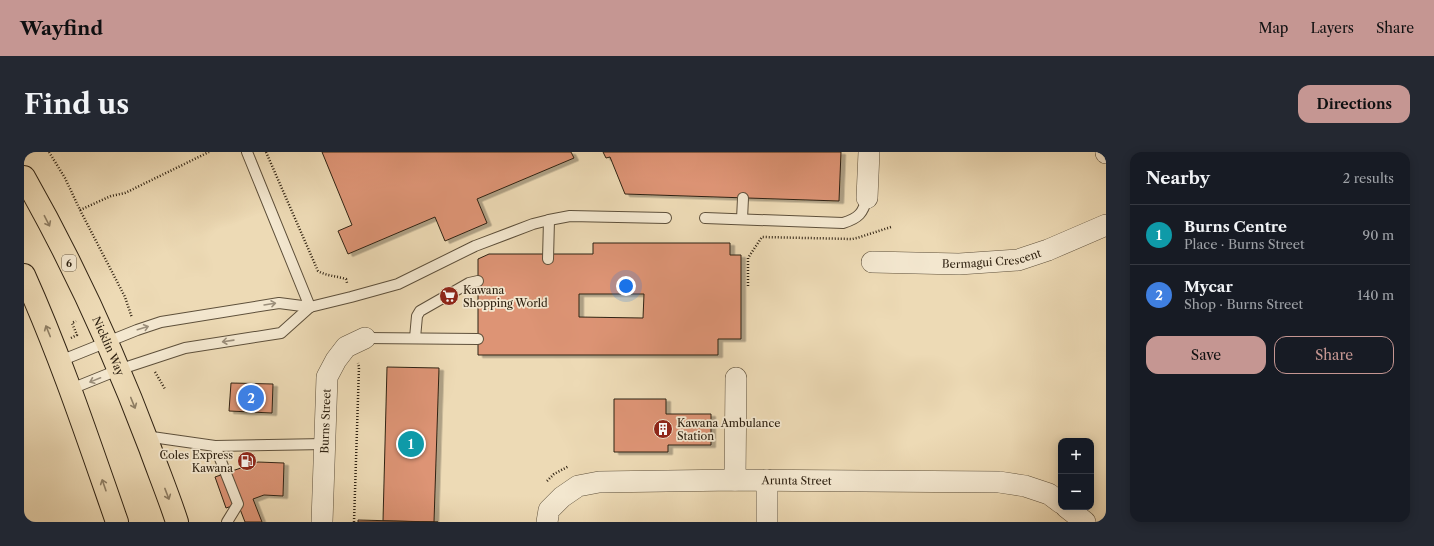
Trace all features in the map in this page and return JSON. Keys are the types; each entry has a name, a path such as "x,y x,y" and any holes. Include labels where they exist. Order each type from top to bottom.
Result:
{"highway":[{"name":"Nicklin Way","path":"24,176 88,301 133,404 177,522"},
{"path":"24,274 71,389 117,522"}],"street":[{"path":"868,198 869,152"},
{"name":"Bermagui Crescent","path":"872,262 959,264 1018,260 1048,250 1106,225"},
{"name":"Burns Street","path":"322,522 327,377 336,360 346,347 365,338"},
{"path":"735,480 736,378"},
{"name":"Arunta Street","path":"547,522 549,510 562,497 578,486 599,482 735,480 999,482 1025,486 1049,494 1058,501"},
{"path":"767,480 767,522"},
{"path":"1070,510 1085,522"}],"lane":[{"path":"247,152 310,306"},
{"path":"742,219 743,198"},
{"path":"705,218 843,223 853,220 864,210 868,198"},
{"path":"60,361 137,330 162,322 279,303 310,306 351,297 398,284 475,246 533,224 549,220 570,216 666,218"},
{"path":"548,259 549,220"},
{"path":"415,338 417,316 420,311 469,283 478,280"},
{"path":"71,389 118,370 184,348 281,333 310,306"},
{"path":"365,338 478,339"},
{"path":"145,436 215,446 325,444"},
{"path":"215,446 238,504 227,522"}],"path":[{"path":"49,152 65,178 125,297 137,330"},
{"path":"80,210 111,196 125,193 209,152"},
{"path":"748,286 748,258 762,237 852,239 890,227"},
{"path":"70,338 77,335 72,323 79,320"},
{"path":"149,359 165,389"},
{"path":"545,484 554,474 569,466 576,465"}],"building":[{"path":"322,152 571,152 574,158 477,199 487,223 445,241 435,217 348,254 338,231 352,225"},
{"path":"603,152 841,152 839,201 625,194 610,157 606,158"},
{"path":"593,243 730,243 730,255 741,255 741,339 718,339 718,355 478,355 478,259 489,254 593,254","holes":["579,294 644,294 643,318 579,317"]},
{"path":"387,367 439,368 434,522 383,521"},
{"path":"231,383 273,384 272,413 229,411"},
{"name":"Kawana Ambulance Station","path":"614,399 666,399 666,414 711,414 711,445 668,445 668,452 614,452"},
{"path":"258,462 284,463 283,496 264,495 253,499 262,522 245,522 238,504 226,508 215,477"},
{"path":"358,520 434,522 358,522"}],"place":[{"name":"Kawana Shopping World","path":"449,296"},
{"name":"Mycar","path":"251,398"},
{"name":"Kawana Ambulance Station","path":"663,429"},
{"name":"Burns Centre","path":"411,444"},
{"name":"Coles Express Kawana","path":"247,461"}]}
